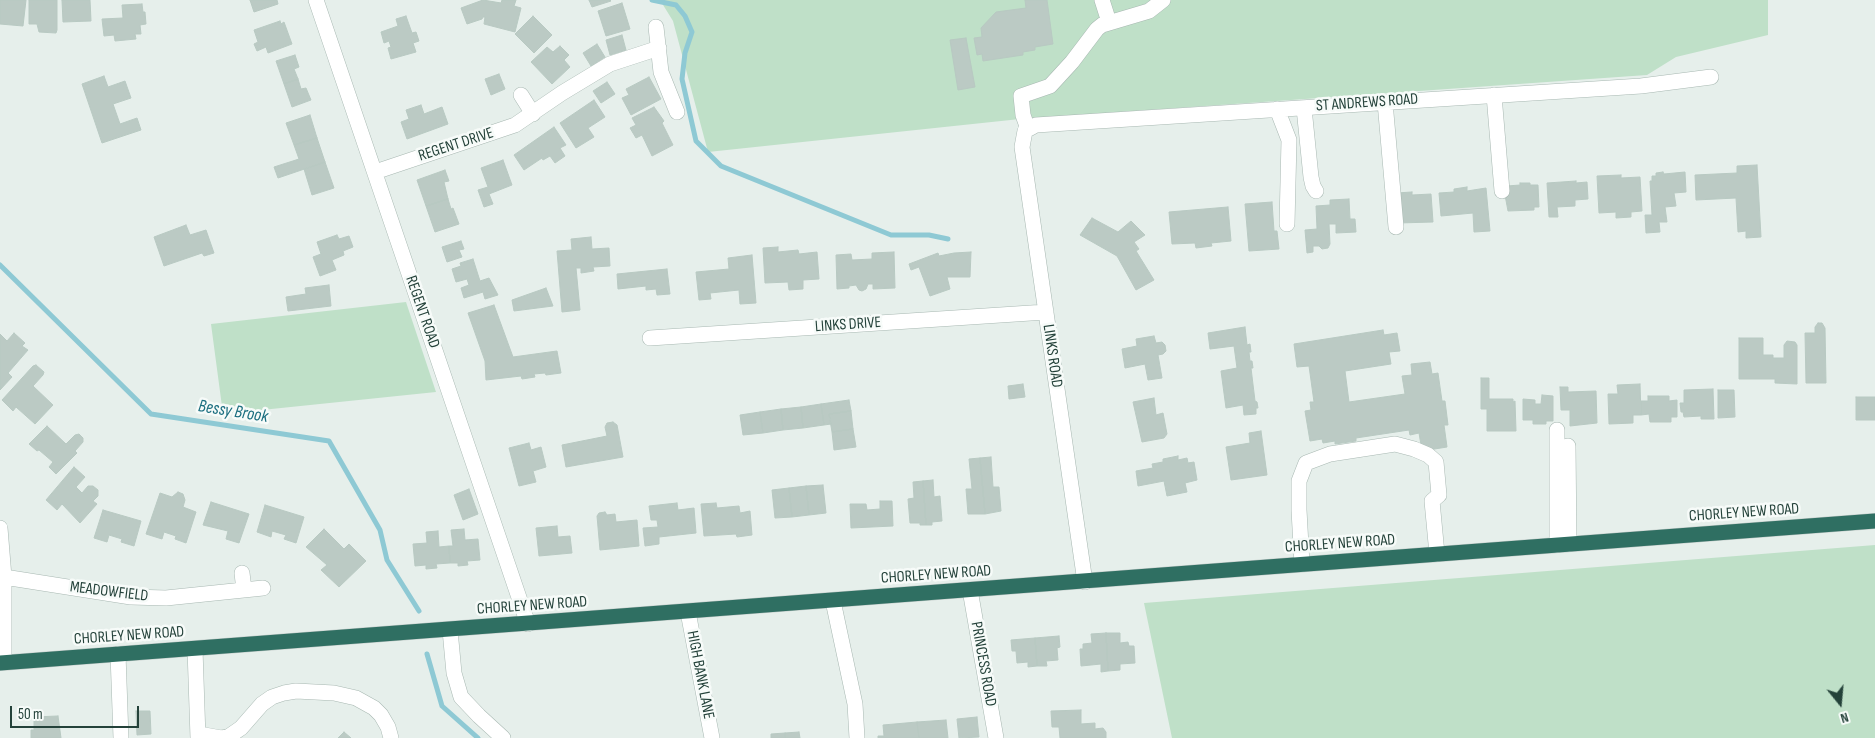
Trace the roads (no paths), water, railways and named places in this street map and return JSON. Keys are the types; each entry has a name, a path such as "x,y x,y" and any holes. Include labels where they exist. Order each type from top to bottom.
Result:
{"highway":[{"name":"CHORLEY NEW ROAD","path":"2,662 450,630 1875,521"}],"street":[{"name":"REGENT ROAD","path":"316,0 528,624"},
{"path":"1102,0 1109,22 1149,10 1162,0"},
{"name":"LINKS ROAD","path":"1085,582 1022,147 1026,130 1020,96 1050,86 1072,62 1096,29 1109,22"},
{"path":"656,27 661,72 677,112"},
{"name":"REGENT DRIVE","path":"375,172 515,125 534,114 562,93 610,64 659,48"},
{"name":"ST ANDREWS ROAD","path":"1026,130 1036,125 1641,86 1712,77"},
{"path":"521,95 534,114"},
{"path":"1494,96 1502,191"},
{"path":"1385,102 1396,228"},
{"path":"1304,108 1311,177 1316,192"},
{"path":"1277,109 1289,140 1287,224"},
{"name":"LINKS DRIVE","path":"650,338 1046,312"},
{"path":"1557,430 1563,545"},
{"path":"1302,564 1298,510 1299,481 1306,463 1330,454 1394,444 1428,455 1436,462 1439,496 1432,501 1437,554"},
{"path":"1563,545 1568,446"},
{"path":"0,528 4,577 2,662"},
{"path":"242,573 244,590"},
{"name":"MEADOWFIELD","path":"4,577 131,597 166,598 263,588"},
{"name":"PRINCESS ROAD","path":"970,590 996,738"},
{"path":"833,601 855,704 856,738"},
{"name":"HIGH BANK LANE","path":"688,612 712,738"},
{"path":"450,630 454,673 461,697 478,716 503,738"},
{"path":"195,649 198,736 228,737 235,733 262,704 272,697 296,691 334,693 356,698 374,708 381,715 388,727 391,738"},
{"path":"118,654 121,738"}],"waterway":[{"path":"652,0 676,5 685,16 692,32 685,53 682,79 696,141 721,166 891,235 929,235 948,239"},
{"name":"Bessy Brook","path":"0,265 151,414 329,441 380,530 387,560 419,611"},
{"name":"Bessy Brook","path":"427,654 442,706 478,738"}]}
